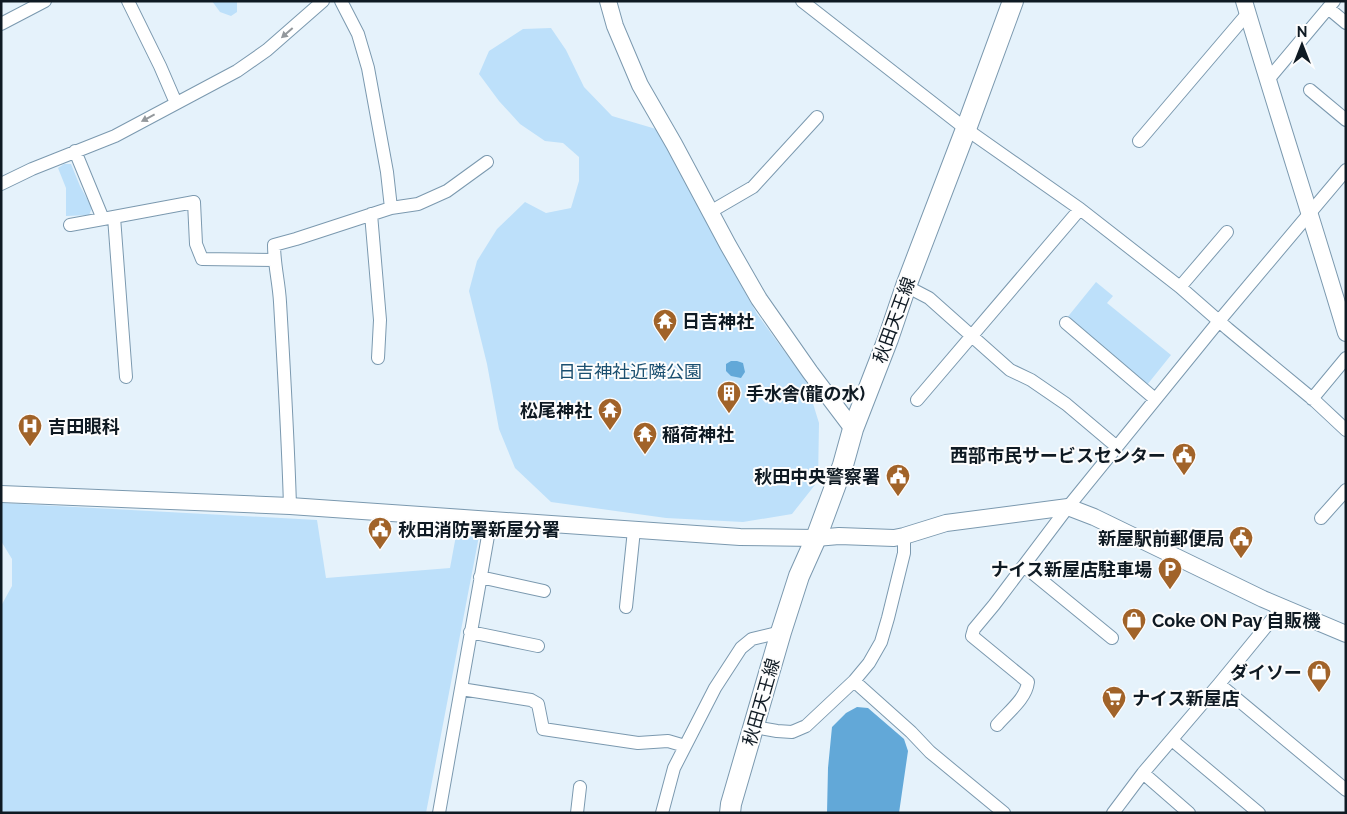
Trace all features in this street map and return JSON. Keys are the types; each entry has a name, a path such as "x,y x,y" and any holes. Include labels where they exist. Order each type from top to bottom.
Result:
{"main road":[{"name":"秋田天王線","path":"730,813 781,632 799,576 816,538 843,465 853,430 1013,1"}],"street":[{"path":"1,24 45,1"},
{"path":"128,1 176,103"},
{"path":"1,184 32,169 115,136 237,71 268,50 323,1"},
{"path":"341,1 358,34 368,68 387,172 391,208"},
{"path":"608,1 615,26 640,85 759,299 853,430"},
{"path":"802,1 966,129 1080,209 1180,287 1346,430"},
{"path":"1267,81 1331,5 1346,23"},
{"path":"1246,7 1267,81 1310,213 1346,333"},
{"path":"1139,141 1246,7"},
{"path":"1310,90 1346,120"},
{"path":"710,212 753,187 817,117"},
{"path":"75,151 108,218 126,377"},
{"path":"290,506 280,295 274,260 274,245 391,208 418,204 447,192 487,162"},
{"path":"997,725 1024,695 1028,682 972,636 974,629 1068,507 1219,321 1346,170"},
{"path":"70,225 194,202 196,244 202,259 274,260"},
{"path":"917,400 1080,209"},
{"path":"371,214 380,320 378,358"},
{"path":"1180,287 1227,232"},
{"path":"906,286 929,298 1010,370 1031,380 1066,404 1117,447"},
{"path":"1066,323 1155,400"},
{"path":"1312,399 1346,358"},
{"path":"1321,518 1346,490"},
{"path":"1,494 290,506 740,537 816,538 838,536 894,538 946,523 1068,507 1094,517 1282,607 1346,634"},
{"path":"439,813 491,520"},
{"path":"626,608 634,530"},
{"path":"754,727 792,732 806,726 869,663 881,642 888,618 904,553 904,536"},
{"path":"1024,566 1112,638"},
{"path":"480,577 544,591"},
{"path":"1113,813 1143,773 1282,607"},
{"path":"470,632 538,646"},
{"path":"662,813 674,768 684,746 715,688 741,648 752,639 781,632"},
{"path":"854,680 930,752 1004,813"},
{"path":"1219,684 1346,790"},
{"path":"461,690 531,700 538,704 543,729 638,743 668,741 684,746"},
{"path":"1172,740 1259,813"},
{"path":"1143,773 1189,813"},
{"path":"577,813 580,787"}],"green space":[{"path":"212,1 237,1 237,12 231,16 220,12"},
{"name":"日吉神社近隣公園","path":"551,28 566,50 584,87 612,116 656,129 671,153 757,314 806,381 819,423 818,481 792,514 743,522 666,518 551,502 515,468 499,429 487,364 469,291 477,261 497,229 525,202 546,213 571,208 579,181 579,157 563,143 545,141 520,124 499,101 479,74 489,51 523,29"},
{"path":"64,164 71,164 92,208 89,215 66,216 66,188 58,168"},
{"path":"1096,282 1113,296 1107,303 1171,355 1147,385 1066,319"},
{"path":"1,503 317,520 326,578 450,568 457,530 480,531 426,813 1,813 1,606 12,586 12,559 1,541"}],"water":[{"path":"731,361 743,363 745,372 741,378 731,376 726,371 726,364"},
{"path":"857,707 868,708 904,739 908,751 899,813 827,813 828,768 832,727 846,713"}],"place":[{"name":"日吉神社","path":"665,342"},
{"name":"手水舎(龍の水)","path":"729,414"},
{"name":"松尾神社","path":"610,431"},
{"name":"吉田眼科","path":"30,447"},
{"name":"稲荷神社","path":"645,455"},
{"name":"西部市民サービスセンター","path":"1184,476"},
{"name":"秋田中央警察署","path":"898,497"},
{"name":"秋田消防署新屋分署","path":"380,550"},
{"name":"新屋駅前郵便局","path":"1241,559"},
{"name":"ナイス新屋店駐車場","path":"1170,590"},
{"name":"Coke ON Pay 自販機","path":"1134,641"},
{"name":"ダイソー","path":"1319,693"},
{"name":"ナイス新屋店","path":"1114,719"}]}
